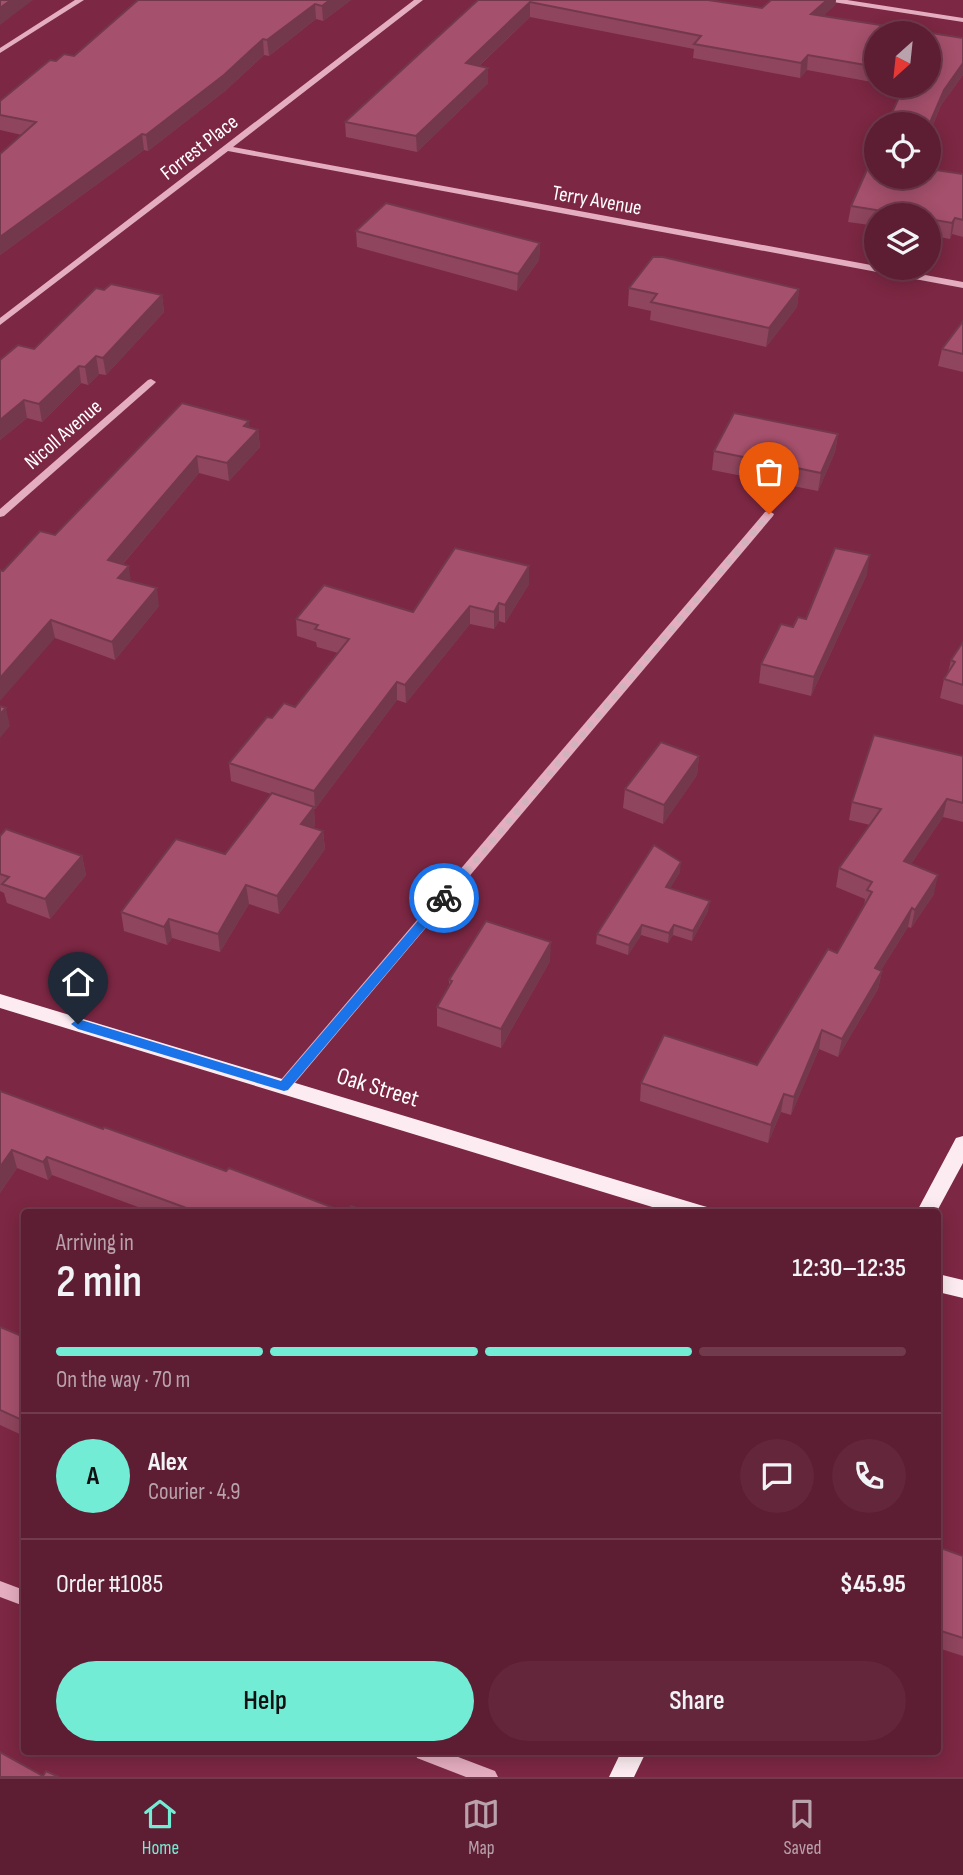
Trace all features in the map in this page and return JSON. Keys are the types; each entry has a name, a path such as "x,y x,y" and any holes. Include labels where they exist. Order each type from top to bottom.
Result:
{"main road":[{"name":"Oak Street","path":"0,1001 687,1209"},
{"path":"928,1209 963,1144"},
{"path":"941,1284 963,1289"},
{"path":"621,1777 632,1755"}],"street":[{"path":"0,51 80,0"},
{"name":"Forrest Place","path":"0,322 419,0"},
{"path":"833,0 963,20"},
{"name":"Terry Avenue","path":"225,148 963,285"},
{"name":"Nicoll Avenue","path":"0,514 151,382"},
{"path":"284,1086 769,514"},
{"path":"0,1589 21,1597"},
{"path":"431,1755 489,1777"}],"building":[{"path":"0,0 11,0 0,8"},
{"path":"138,0 330,0 322,6 315,4 267,40 263,39 224,75 146,135 142,134 0,237 0,154 36,122 0,115 0,101 50,60 56,61 64,54 74,56"},
{"path":"478,0 708,0 762,8 771,0 827,0 811,14 864,22 864,65 808,55 801,63 694,44 701,36 530,2 466,63 488,68 416,136 345,122"},
{"path":"942,35 963,38 963,63 942,95"},
{"path":"899,98 941,98 935,112 892,112"},
{"path":"941,171 963,174 963,220 955,218 952,223 941,221 941,203 864,203 864,208 851,206 864,176 864,189 941,189"},
{"path":"386,203 540,243 518,274 356,231"},
{"path":"653,257 663,257 799,289 769,328 651,302 657,294 629,288"},
{"path":"111,284 162,295 103,358 96,356 85,367 79,366 39,404 24,400 0,420 0,360 18,345 34,349 96,288 104,290"},
{"path":"963,321 963,354 942,349"},
{"path":"182,403 249,421 244,426 258,430 227,463 197,456 108,560 129,566 118,578 157,588 112,642 51,620 0,678 0,570 3,571 40,531 55,535"},
{"path":"734,413 838,434 821,473 714,451"},
{"path":"455,548 529,566 505,605 499,603 494,612 470,606 405,685 397,682 314,791 229,763 267,717 272,718 284,703 295,707 349,639 315,629 318,625 296,619 324,585 413,612"},
{"path":"835,548 870,555 814,677 761,664 781,624 793,627 798,617 806,619"},
{"path":"963,642 963,685 944,679 955,662 951,660"},
{"path":"874,735 963,756 963,803 947,799 904,861 938,875 915,910 912,908 875,968 882,971 842,1039 822,1030 794,1097 784,1094 771,1125 641,1083 664,1035 757,1065 828,949 837,953 872,892 867,890 872,882 839,868 881,809 852,802"},
{"path":"661,742 699,756 664,805 625,789"},
{"path":"272,793 314,807 301,824 323,831 277,896 246,885 218,934 169,919 164,927 121,912 176,839 225,854"},
{"path":"6,829 82,856 45,899 2,884 9,877 0,874 0,836"},
{"path":"654,845 681,862 666,887 710,901 693,931 674,925 669,933 642,925 629,945 597,934"},
{"path":"486,921 551,942 501,1029 437,1007 452,981 449,980"},
{"path":"0,1091 226,1171 229,1168 337,1209 189,1209 47,1157 43,1162 12,1150 0,1167"},
{"path":"0,1327 21,1336 21,1420 0,1410"},
{"path":"941,1548 963,1556 963,1638 941,1631"},
{"path":"0,1752 43,1776 46,1771 59,1777 0,1777"}],"way so far":[{"path":"444,898 769,514"}],"route":[{"path":"78,1024 284,1086 444,898"}]}
